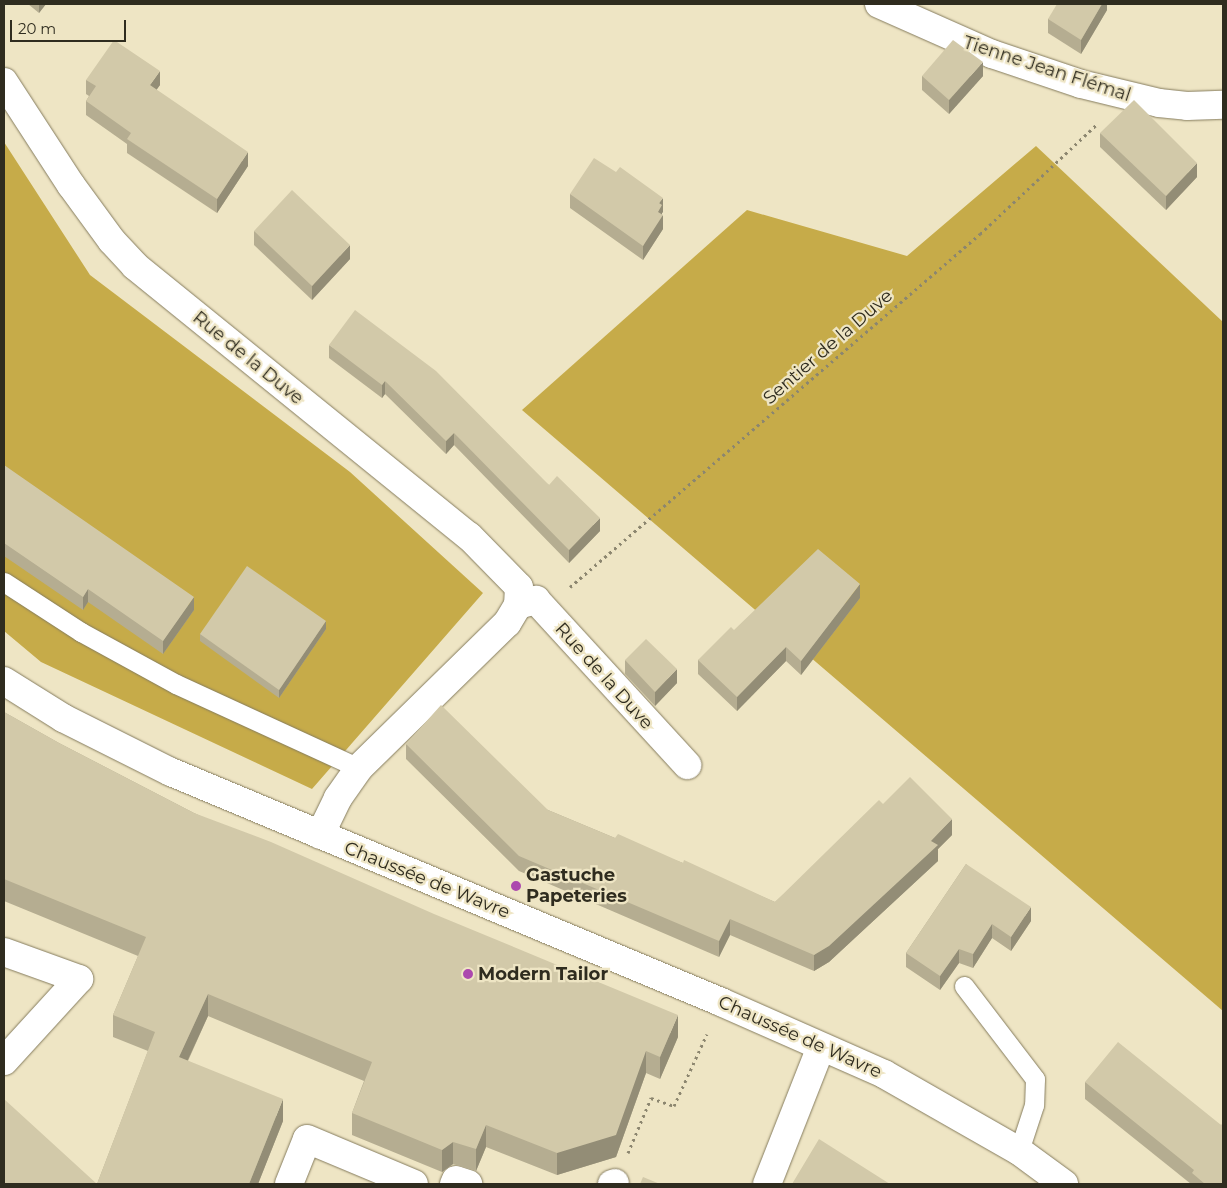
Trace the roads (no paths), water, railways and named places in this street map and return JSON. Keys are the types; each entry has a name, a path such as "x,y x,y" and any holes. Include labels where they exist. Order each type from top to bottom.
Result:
{"street":[{"name":"Tienne Jean Flémal","path":"879,4 992,54 1125,96 1187,106 1223,105"},
{"name":"Rue de la Duve","path":"4,82 71,185 112,241 135,266 469,536 519,587 527,602 687,765"},
{"path":"320,835 338,798 359,768 527,602"},
{"name":"Chaussée de Wavre","path":"4,681 64,718 171,772 722,1002 884,1074 1019,1151 1064,1184"},
{"path":"4,952 79,980 4,1061"},
{"path":"767,1184 821,1047"},
{"path":"289,1184 308,1139 414,1184"},
{"path":"454,1184 456,1180 468,1184"}],"lane":[{"path":"4,582 81,632 176,684 359,768"},
{"path":"964,986 1035,1079 1034,1105 1019,1151"}],"place":[{"name":"Gastuche Papeteries","path":"516,886"},
{"name":"Modern Tailor","path":"468,974"}]}
